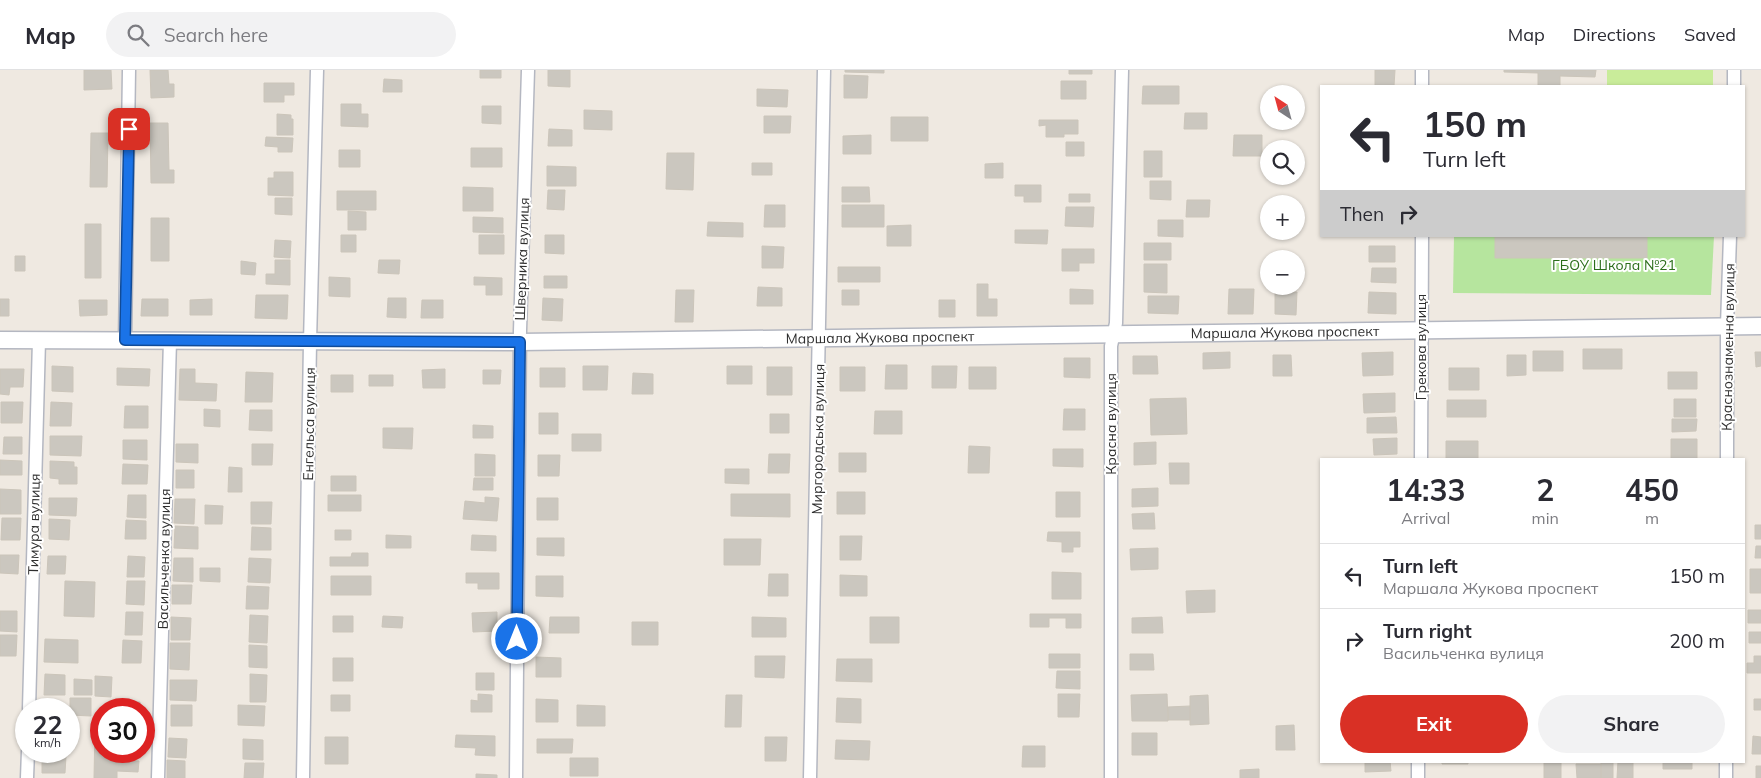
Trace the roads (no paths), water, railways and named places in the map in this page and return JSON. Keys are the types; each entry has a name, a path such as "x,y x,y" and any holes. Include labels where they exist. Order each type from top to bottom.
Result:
{"street":[{"path":"125,340 130,70"},
{"name":"Енгельса вулиця","path":"303,778 310,342 317,70"},
{"name":"Шверника вулиця","path":"516,778 520,342 528,70"},
{"name":"Миргородська вулиця","path":"810,778 824,70"},
{"name":"Красна вулиця","path":"1111,778 1111,346 1116,323 1122,70"},
{"path":"1422,70 1422,85"},
{"path":"1734,70 1734,85"},
{"name":"Грекова вулиця","path":"1421,458 1422,237"},
{"name":"Краснознаменна вулиця","path":"1727,458 1727,326 1730,237"},
{"name":"Маршала Жукова проспект","path":"0,340 520,342 1761,326"},
{"name":"Тимура вулиця","path":"29,698 39,340"},
{"name":"Васильченка вулиця","path":"158,778 170,340"},
{"path":"27,778 28,763"},
{"path":"1418,763 1418,778"},
{"path":"1726,763 1726,778"}],"park label":[{"name":"ГБОУ Школа №21","path":"1614,265"}]}
